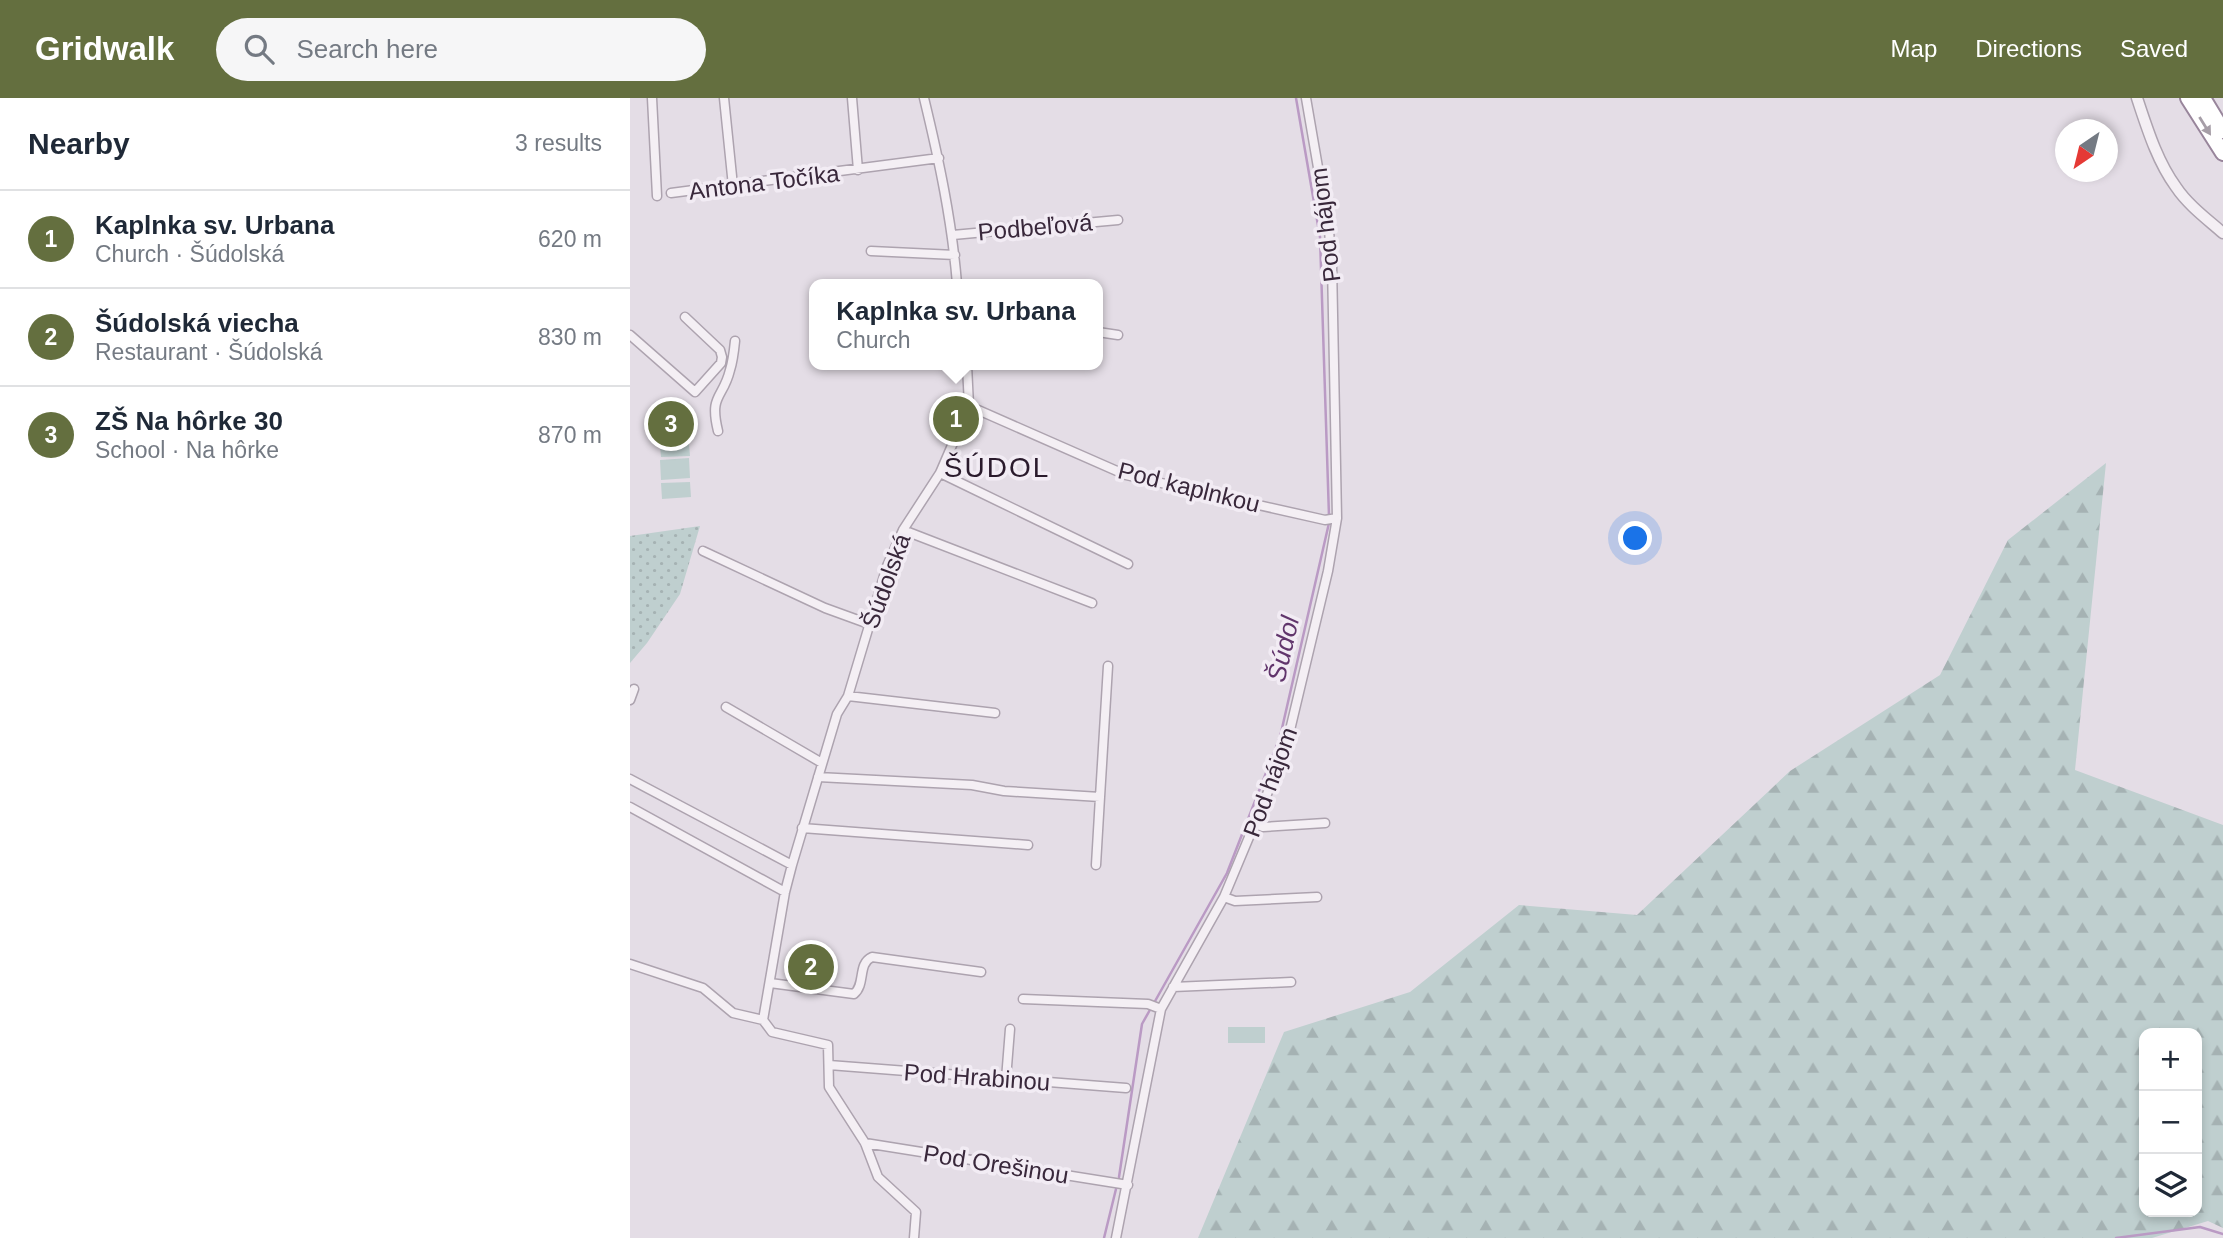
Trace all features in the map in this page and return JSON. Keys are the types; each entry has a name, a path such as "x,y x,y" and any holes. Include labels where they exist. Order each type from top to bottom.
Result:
{"highway":[{"path":"2188,98 2223,153"},
{"path":"2203,98 2223,131"}],"street":[{"path":"652,98 657,197"},
{"path":"724,98 733,186"},
{"name":"Antona Točíka","path":"852,98 858,170"},
{"path":"924,98 939,158 953,235 957,279"},
{"name":"Pod hájom","path":"1116,1238 1128,1185 1155,1007 1173,987 1224,897 1285,751 1328,571 1332,519 1332,264 1329,231 1306,98"},
{"path":"2137,98 2160,162 2177,189 2199,213 2223,233"},
{"name":"Antona Točíka","path":"671,193 939,158"},
{"name":"Podbeľová","path":"953,235 1118,220"},
{"path":"872,251 955,255"},
{"path":"630,335 695,392 721,363 722,357 720,350 685,317"},
{"path":"1103,333 1118,335"},
{"path":"718,431 714,416 715,402 730,373 735,341"},
{"path":"722,357 732,359"},
{"name":"Šúdolská","path":"763,1020 785,892 837,714 848,696 887,566 903,530 940,472 969,406 967,370"},
{"name":"Pod kaplnkou","path":"969,406 1126,475 1332,519"},
{"path":"940,472 1128,564"},
{"path":"903,530 1092,603"},
{"path":"703,551 825,608 869,624"},
{"path":"1096,865 1108,666"},
{"path":"630,700 634,689"},
{"path":"848,696 995,713"},
{"path":"726,707 822,763"},
{"path":"818,777 972,785 1004,791 1100,797"},
{"path":"630,779 792,865"},
{"path":"630,807 785,892"},
{"path":"1256,824 1263,827 1325,823"},
{"path":"802,828 1028,845"},
{"path":"1224,897 1235,901 1317,897"},
{"path":"770,983 854,994 859,991 861,985 864,963 872,957 981,972"},
{"path":"630,964 703,988 733,1013 763,1020 772,1032 828,1045 829,1087 865,1143 877,1177 916,1212 917,1238"},
{"path":"1173,987 1291,982"},
{"path":"1023,999 1155,1007"},
{"path":"1006,1079 1010,1029"},
{"name":"Pod Hrabinou","path":"829,1065 1126,1088"},
{"name":"Pod Orešinou","path":"865,1143 1128,1185"}],"green space":[{"path":"686,410 690,456 661,457 657,413"},
{"path":"689,458 690,478 661,480 660,460"},
{"path":"2106,463 2075,770 2223,825 2223,1228 2208,1221 2152,1238 1198,1238 1284,1032 1410,992 1519,905 1637,915 1790,771 1940,675 2008,540"},
{"path":"690,482 691,497 662,499 661,483"},
{"path":"700,526 680,594 630,663 630,536"},
{"path":"804,968 817,968 816,984 803,981"},
{"path":"1228,1027 1265,1027 1265,1043 1228,1043"}],"waterway":[{"name":"Šúdol","path":"1296,98 1320,237 1329,516"},
{"name":"Šúdol","path":"1154,1003 1227,873 1280,737 1329,523"},
{"name":"Šúdol","path":"1119,1177 1142,1024 1151,1008"},
{"name":"Šúdol","path":"1104,1238 1116,1189"},
{"path":"2116,1238 2200,1227 2223,1234"}],"place":[{"name":"Kaplnka sv. Urbana","path":"956,419"},
{"name":"ZŠ Na hôrke 30","path":"671,424"},
{"name":"Šúdolská viecha","path":"811,967"}],"district":[{"name":"ŠÚDOL","path":"997,467"}]}
